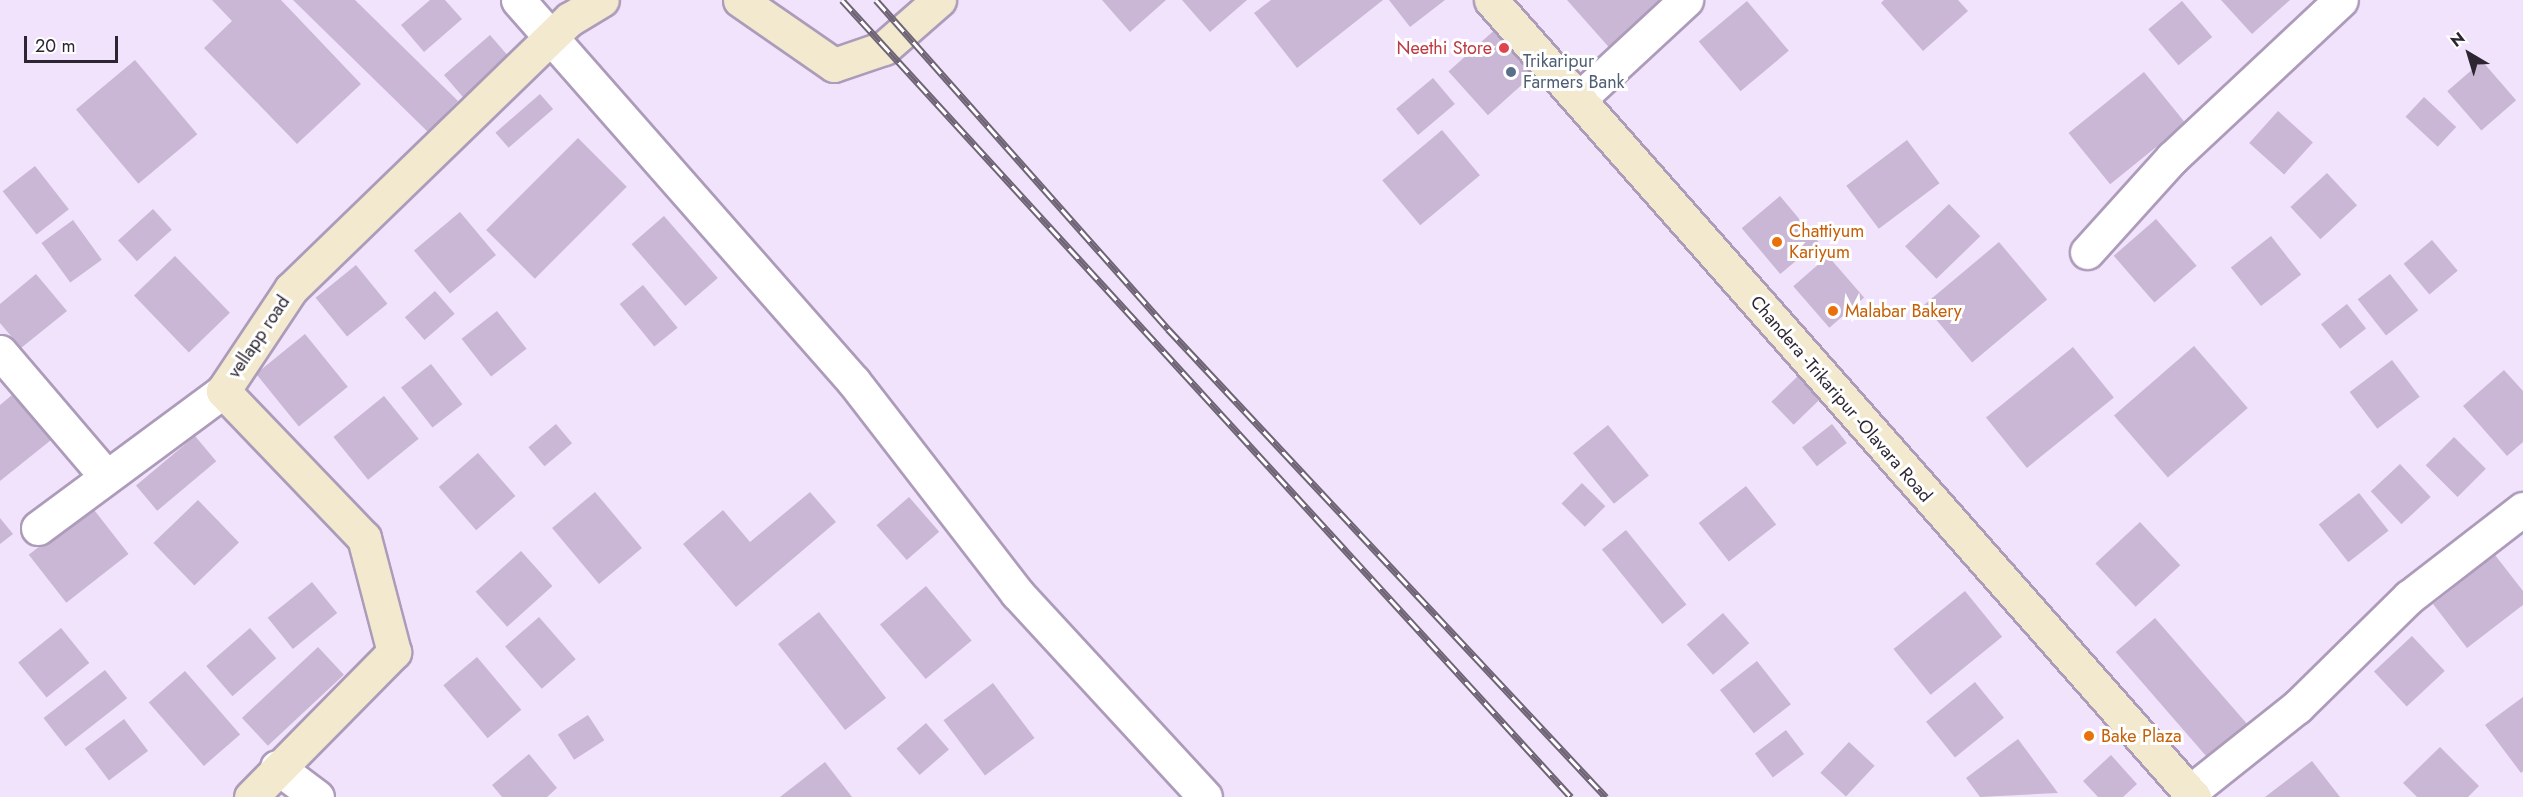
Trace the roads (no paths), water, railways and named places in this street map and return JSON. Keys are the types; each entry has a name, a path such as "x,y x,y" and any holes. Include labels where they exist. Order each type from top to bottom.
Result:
{"main road":[{"name":"vellapp road","path":"251,797 277,767 394,652 364,537 223,391 291,289 550,38 602,0"},
{"path":"740,0 834,65 884,48 939,0"},
{"name":"Chandera -Trikaripur -Olavara Road","path":"1491,0 2192,795"}],"street":[{"path":"518,0 854,381 1017,592 1205,797"},
{"path":"1579,99 1686,0"},
{"path":"2087,252 2172,158 2341,0"},
{"path":"0,352 106,476"},
{"path":"38,528 223,391"},
{"path":"2192,795 2297,707 2409,597 2523,509"},
{"path":"277,767 317,797"}],"railway":[{"path":"842,0 1571,797"},
{"path":"876,0 1168,329 1606,797"}],"place":[{"name":"Neethi Store","path":"1504,48"},
{"name":"Trikaripur Farmers Bank","path":"1511,72"},
{"name":"Chattiyum Kariyum","path":"1777,242"},
{"name":"Malabar Bakery","path":"1833,311"},
{"name":"Bake Plaza","path":"2089,736"}]}
